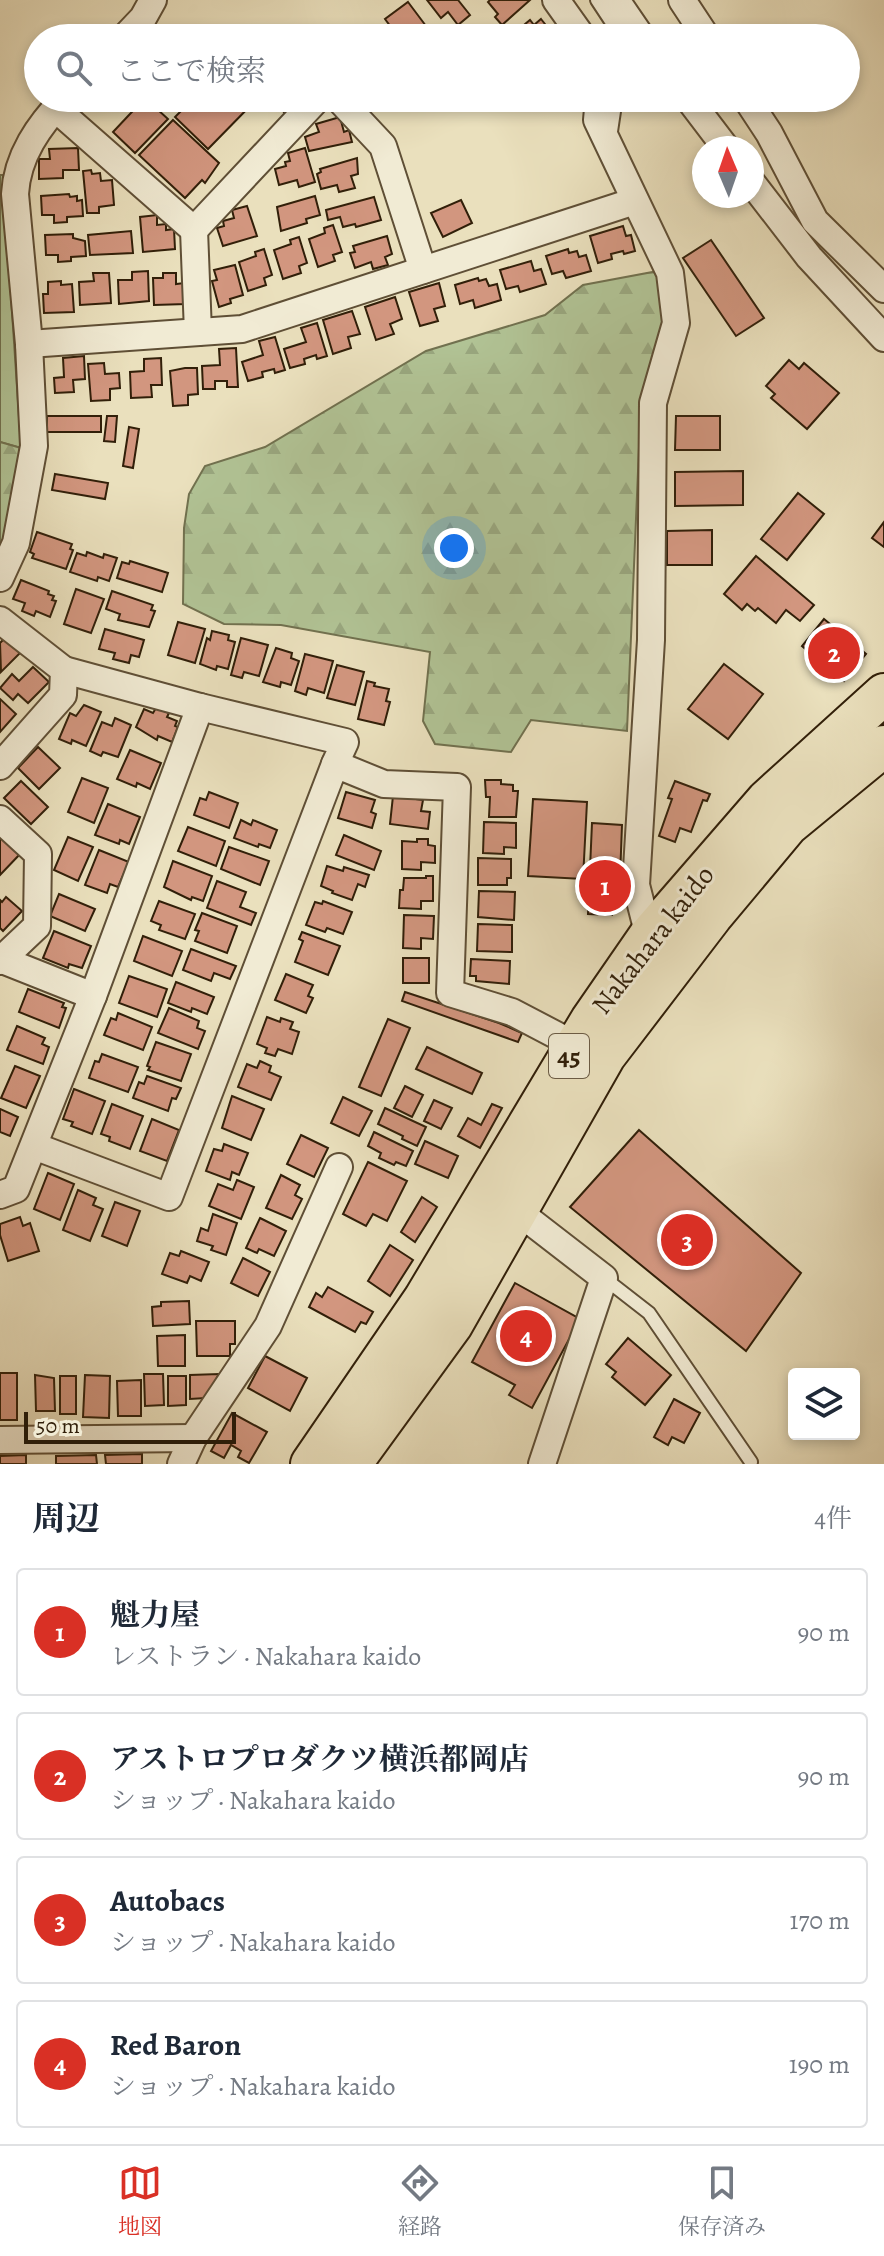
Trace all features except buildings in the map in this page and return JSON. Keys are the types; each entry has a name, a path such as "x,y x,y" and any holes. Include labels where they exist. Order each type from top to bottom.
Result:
{"main road":[{"name":"Nakahara kaido","path":"351,1464 452,1325 502,1200 575,1045 649,936 767,800 884,694"},
{"name":"Nakahara kaido","path":"311,1464 424,1299 502,1200 605,1056 712,916 788,825 877,757"}],"street":[{"path":"137,24 153,0"},
{"path":"556,0 573,24"},
{"path":"616,0 632,24"},
{"path":"682,0 698,24"},
{"path":"0,578 16,543 34,446 16,175 26,149 53,112"},
{"path":"69,112 194,230 198,332"},
{"path":"194,230 305,112"},
{"path":"351,112 383,146 423,270"},
{"path":"598,112 597,120 609,147 670,273 676,323 653,403 651,640 636,885 649,936"},
{"path":"699,112 717,136"},
{"path":"755,112 815,221 884,289"},
{"path":"764,199 809,257 884,338"},
{"path":"29,344 242,329 635,201"},
{"path":"0,620 64,670 345,742 169,1197 34,1146"},
{"path":"0,766 63,695 64,670"},
{"path":"0,1195 16,1189 34,1146 200,707"},
{"path":"335,764 384,784 457,787 450,993 512,1012 575,1045"},
{"path":"0,819 38,854 37,926 0,960 93,996"},
{"path":"181,1464 193,1438 268,1326 339,1167"},
{"path":"502,1200 604,1278 542,1464"},
{"path":"0,1440 193,1438"}],"lane":[{"path":"597,0 613,24"},
{"path":"609,147 614,112"},
{"path":"604,1278 649,1313 751,1462"}],"green space":[{"path":"0,175 3,175 21,448 0,442"},
{"path":"658,271 665,330 641,401 627,731 531,720 511,752 435,744 423,721 430,652 281,625 224,624 183,604 184,528 189,494 205,466 265,447 426,351 545,315 583,285"},
{"path":"0,442 21,448 10,520 0,546"}],"place":[{"name":"アストロプロダクツ横浜都岡店","path":"834,653"},
{"name":"魁力屋","path":"605,886"},
{"name":"Autobacs","path":"687,1240"},
{"name":"Red Baron","path":"526,1336"}]}
